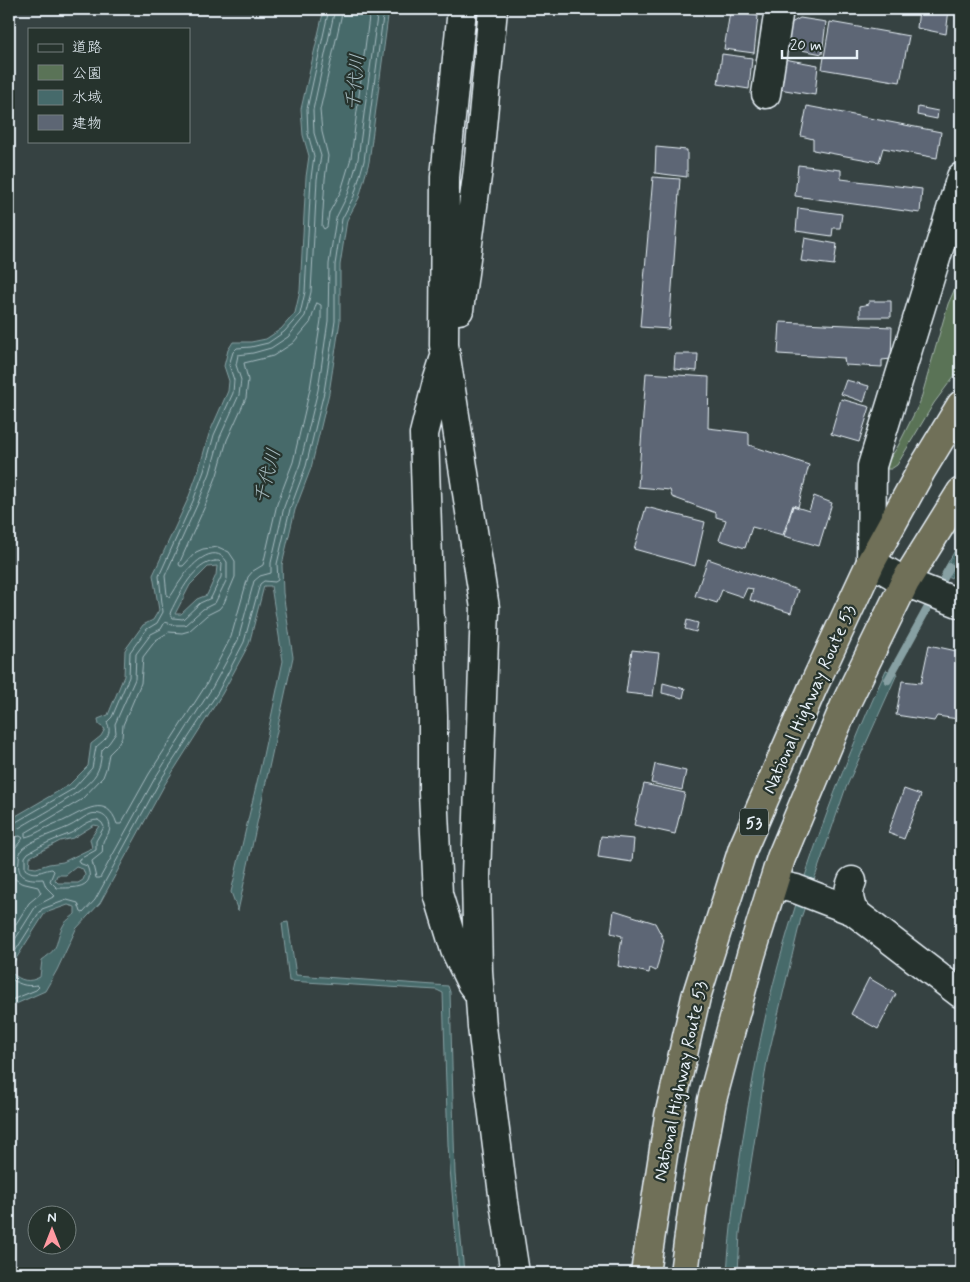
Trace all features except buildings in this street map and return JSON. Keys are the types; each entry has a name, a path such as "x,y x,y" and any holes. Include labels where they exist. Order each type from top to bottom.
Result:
{"highway":[{"name":"National Highway Route 53","path":"645,1273 669,1116 696,997 743,848 813,687 871,562 961,405"},
{"name":"National Highway Route 53","path":"684,1273 693,1205 712,1100 750,955 781,858 846,705 906,582 961,492"}],"street":[{"path":"462,9 446,177 444,345 484,608 476,877 480,994 482,1027 502,1192 515,1273"},
{"path":"480,994 471,983 455,950 438,894 433,792 433,716 424,434 436,382 458,323 478,169 494,9"},
{"path":"766,94 779,9"},
{"path":"961,177 957,207 872,466 871,562 906,582 961,604"},
{"path":"852,881 848,898 853,912"},
{"path":"773,884 796,889 853,912 961,994"}],"green space":[{"path":"961,275 961,367 934,403 897,465 891,469 886,469 887,463 898,446 920,402 948,304"}],"water":[{"name":"千代川","path":"324,9 389,9 369,162 359,198 347,220 340,265 340,321 329,393 311,468 295,510 282,565 283,593 293,657 238,911 231,892 283,661 271,586 264,586 249,644 222,694 165,784 100,903 76,929 45,991 9,1007 9,820 69,785 88,766 91,744 101,736 105,729 99,725 98,719 108,715 124,676 125,650 143,625 153,620 159,610 153,575 188,499 209,434 228,391 229,381 224,366 228,350 233,342 251,342 266,339 281,329 295,313 300,291 306,177 309,156 303,135 301,109","holes":["217,566 216,575 207,595 197,599 181,614 175,614 190,585 208,567","94,825 99,826 90,839 92,848 63,862 36,868 29,867 30,857 60,841 73,838","76,867 83,869 85,875 83,880 78,883 58,883 55,880 57,875 66,875","68,905 75,907 75,914 64,924 55,947 42,960 40,977 32,980 19,978 12,973 12,965 45,913"]},
{"path":"961,540 961,560 951,578 942,573"},
{"path":"886,670 897,674 845,790 801,918 767,1061 740,1233 738,1273 727,1273 740,1155 748,1105 764,1021 779,962 819,835 851,752"},
{"path":"288,922 296,975 448,986 450,992 455,1174 464,1273 459,1273 448,1145 443,993 437,990 289,981 282,923"}],"waterway":[{"path":"888,680 950,567"}]}
